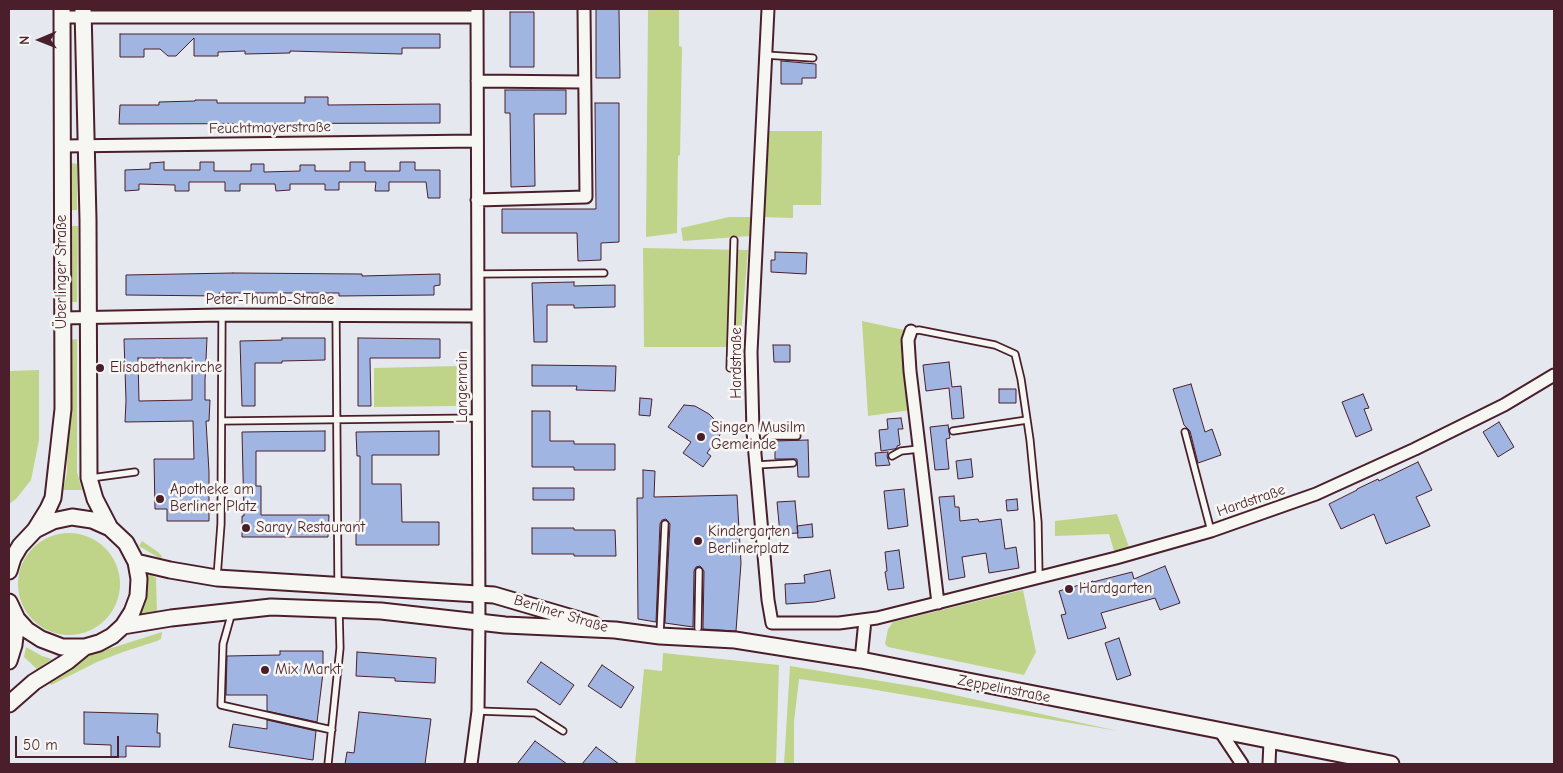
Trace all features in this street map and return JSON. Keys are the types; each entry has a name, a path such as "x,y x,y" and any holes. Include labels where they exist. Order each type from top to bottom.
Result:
{"street":[{"path":"477,200 586,197 584,9"},
{"name":"Hardstraße","path":"768,9 751,352 755,459 768,600 772,623 840,623 866,620 1116,558 1212,531 1316,494 1415,449 1504,405 1554,375"},
{"path":"62,13 476,13"},
{"name":"Überlinger Straße","path":"35,530 53,498 63,409 61,220 63,146 62,13"},
{"name":"Überlinger Straße","path":"84,13 88,220 89,478 95,498 110,528"},
{"name":"Langenrain","path":"471,764 478,711 479,621 476,13"},
{"path":"477,81 584,82"},
{"name":"Feuchtmayerstraße","path":"63,146 477,141"},
{"name":"Peter-Thumb-Straße","path":"62,318 222,315 478,316"},
{"path":"912,331 908,340 910,371 938,603"},
{"path":"9,572 14,548 35,530 53,521 72,517 92,520 110,528 126,543 136,562 139,579 138,596 132,612 123,626 112,636 99,643 85,647 62,647 41,639 27,630 17,619 9,603"},
{"name":"Berliner Straße","path":"136,562 217,578 479,594 506,598 615,630"},
{"name":"Berliner Straße","path":"123,626 232,610 271,607 381,611 505,625 615,630"},
{"path":"9,661 14,645 17,619"},
{"path":"861,660 866,620"},
{"name":"Zeppelinstraße","path":"615,630 660,636 736,640 861,660 1387,764"},
{"path":"9,704 34,682 68,661 85,647"},
{"path":"1220,731 1242,764"},
{"path":"1269,764 1270,741"}],"lane":[{"path":"765,55 813,58"},
{"path":"730,368 734,240"},
{"path":"478,274 604,273"},
{"path":"217,578 221,524 222,315"},
{"path":"336,315 338,586"},
{"path":"912,331 919,330 995,345 1015,354 1027,420 1038,522 1039,577"},
{"path":"222,421 478,418"},
{"path":"953,431 1027,420"},
{"path":"1185,432 1212,531"},
{"path":"793,464 755,459 770,436 797,436"},
{"path":"892,456 901,451 919,449"},
{"path":"89,478 135,472"},
{"path":"660,636 665,524"},
{"path":"698,628 699,571"},
{"path":"328,764 340,648 339,609"},
{"path":"232,610 224,644 221,705 332,730"},
{"path":"478,711 535,713 563,731"}],"green space":[{"path":"648,9 679,9 679,46 682,47 677,233 646,237"},
{"path":"765,131 822,131 821,205 793,205 793,218 761,217"},
{"path":"71,163 77,164 77,210 70,210"},
{"path":"729,217 751,217 750,236 683,241 681,228"},
{"path":"71,226 78,226 77,302 70,302"},
{"path":"643,248 748,250 740,347 644,347"},
{"path":"862,321 904,330 911,410 868,416"},
{"path":"77,339 77,472 82,490 63,490 67,473 69,340"},
{"path":"457,366 456,406 374,407 374,368"},
{"path":"39,370 39,440 31,480 16,499 9,504 9,371"},
{"path":"1117,514 1129,547 1114,551 1109,534 1055,536 1055,521"},
{"path":"69,533 88,537 105,548 116,565 120,584 116,603 105,620 88,631 69,635 50,631 33,620 22,603 18,584 22,565 33,548 50,537"},
{"path":"142,541 158,552 162,556 161,559 139,546"},
{"path":"145,571 156,578 157,614 136,619"},
{"path":"1023,590 1036,652 1024,675 888,647 885,644 888,629 893,622"},
{"path":"162,632 161,639 157,641 97,662 51,685 47,681 93,654"},
{"path":"26,647 52,659 37,669 24,657"},
{"path":"663,653 779,665 776,764 635,764 644,669 662,671"},
{"path":"790,666 923,688 1118,731 864,688 799,679 794,722 794,764 784,764"}],"building":[{"path":"596,9 619,9 620,78 596,78"},
{"path":"510,12 534,12 534,67 510,67"},
{"path":"120,34 440,34 440,48 402,48 402,54 290,51 290,53 245,54 245,51 218,52 218,56 194,56 194,38 176,56 168,56 160,49 144,49 144,57 120,57"},
{"path":"781,61 816,64 816,78 802,78 802,84 781,84"},
{"path":"505,90 566,90 566,114 534,114 535,186 511,187 510,113 505,113"},
{"path":"305,97 328,97 328,105 440,104 440,123 119,124 120,105 159,105 159,102 195,100 217,100 217,103 305,103"},
{"path":"595,103 619,103 619,242 601,243 601,260 578,261 577,233 502,233 502,209 596,209"},
{"path":"164,162 164,170 200,170 200,162 214,162 214,171 251,171 251,164 264,164 264,172 300,171 300,165 315,165 315,171 350,171 350,162 365,162 365,171 400,171 400,162 415,162 415,170 440,170 440,198 428,198 426,182 389,182 389,191 375,191 376,182 339,182 339,190 325,190 325,184 290,184 290,190 276,191 275,184 240,184 240,191 225,191 225,182 189,182 189,191 175,191 175,185 139,184 139,190 125,191 125,170 150,169 150,163"},
{"path":"775,252 807,253 806,274 771,272 771,260 775,260"},
{"path":"233,273 362,274 362,276 440,274 440,285 434,286 434,295 339,296 339,293 219,293 219,296 126,295 126,275"},
{"path":"574,282 574,286 615,285 615,307 574,308 574,305 547,305 547,342 534,342 532,283"},
{"path":"207,338 205,400 210,400 209,421 206,421 209,521 167,521 167,509 155,509 154,459 194,459 193,421 125,422 124,339","holes":["138,358 192,358 192,400 139,401"]},
{"path":"282,338 325,338 325,360 255,363 255,406 242,406 240,341 282,340"},
{"path":"358,338 440,339 440,358 370,358 371,406 358,406"},
{"path":"773,345 790,345 790,362 774,362"},
{"path":"949,362 952,387 961,386 964,418 952,419 949,388 926,391 923,365"},
{"path":"532,365 616,366 615,391 576,390 577,386 532,386"},
{"path":"1191,384 1205,432 1212,429 1221,455 1198,463 1190,431 1184,425 1173,389"},
{"path":"999,389 1016,389 1016,403 999,403"},
{"path":"1363,394 1369,408 1364,409 1372,430 1356,437 1342,402"},
{"path":"640,398 652,399 650,416 639,415"},
{"name":"Singen Musilm Gemeinde","path":"684,405 695,406 709,414 716,421 722,432 707,453 711,456 703,467 683,453 691,442 668,427"},
{"path":"532,411 550,411 550,441 574,441 574,444 615,444 615,470 574,470 574,467 532,467"},
{"path":"901,418 903,429 898,429 900,445 894,449 881,451 879,430 888,429 887,419"},
{"path":"1499,422 1514,447 1498,457 1483,432"},
{"path":"948,425 950,438 946,439 949,469 935,470 930,427"},
{"path":"325,431 325,451 256,451 256,486 261,486 261,515 329,515 328,537 242,537 242,516 244,516 242,432"},
{"path":"439,431 439,455 372,455 372,484 401,484 402,522 439,522 439,545 356,545 356,522 360,522 360,456 357,456 356,432"},
{"path":"808,440 809,477 798,477 797,459 775,459 775,441"},
{"path":"888,452 887,456 890,465 876,466 875,453"},
{"path":"971,459 973,477 958,479 956,461"},
{"path":"1418,462 1432,490 1416,497 1430,526 1386,544 1374,514 1341,529 1329,504 1378,479 1379,481"},
{"path":"643,470 655,471 654,497 737,495 741,563 736,631 703,629 704,571 700,566 696,567 694,571 693,627 665,623 670,524 666,519 662,520 660,524 656,622 638,619 637,498 643,498"},
{"path":"533,488 574,488 574,500 533,500"},
{"path":"904,489 908,526 888,529 884,491"},
{"path":"954,496 955,507 959,507 960,521 978,519 979,522 1001,519 1005,549 1016,547 1019,568 989,573 986,553 962,557 965,577 949,580 939,497"},
{"path":"1017,499 1018,510 1007,511 1006,500"},
{"path":"795,501 798,533 780,534 777,502"},
{"path":"812,524 813,537 798,538 797,526"},
{"path":"532,528 615,530 616,556 532,554"},
{"path":"899,550 904,588 888,590 885,572 887,571 885,552"},
{"path":"1165,566 1180,603 1160,610 1155,598 1101,613 1106,628 1068,639 1061,615 1066,614 1059,591 1132,572 1134,579"},
{"path":"830,570 835,598 815,602 786,604 785,584 805,583 804,575"},
{"path":"1119,638 1131,675 1117,680 1105,643"},
{"path":"280,651 323,651 323,673 317,722 267,711 267,695 226,695 227,656 280,655"},
{"path":"357,652 436,658 435,683 395,681 395,678 356,676"},
{"path":"541,662 574,685 560,705 527,682"},
{"path":"602,665 634,687 621,708 588,686"},
{"path":"84,712 158,714 157,733 160,733 160,747 126,746 126,757 111,757 111,745 84,744"},
{"path":"359,712 431,719 425,764 345,764 347,752 354,753"},
{"path":"267,720 316,731 313,760 229,747 233,724 267,729"},
{"path":"535,741 567,764 517,764"},
{"path":"596,747 619,764 582,764"}],"place":[{"name":"Elisabethenkirche","path":"100,368"},
{"name":"Singen Musilm Gemeinde","path":"701,437"},
{"name":"Apotheke am Berliner Platz","path":"160,499"},
{"name":"Saray Restaurant","path":"246,528"},
{"name":"Kindergarten Berlinerplatz","path":"698,541"},
{"name":"Hardgarten","path":"1069,589"},
{"name":"Mix Markt","path":"265,670"}]}
